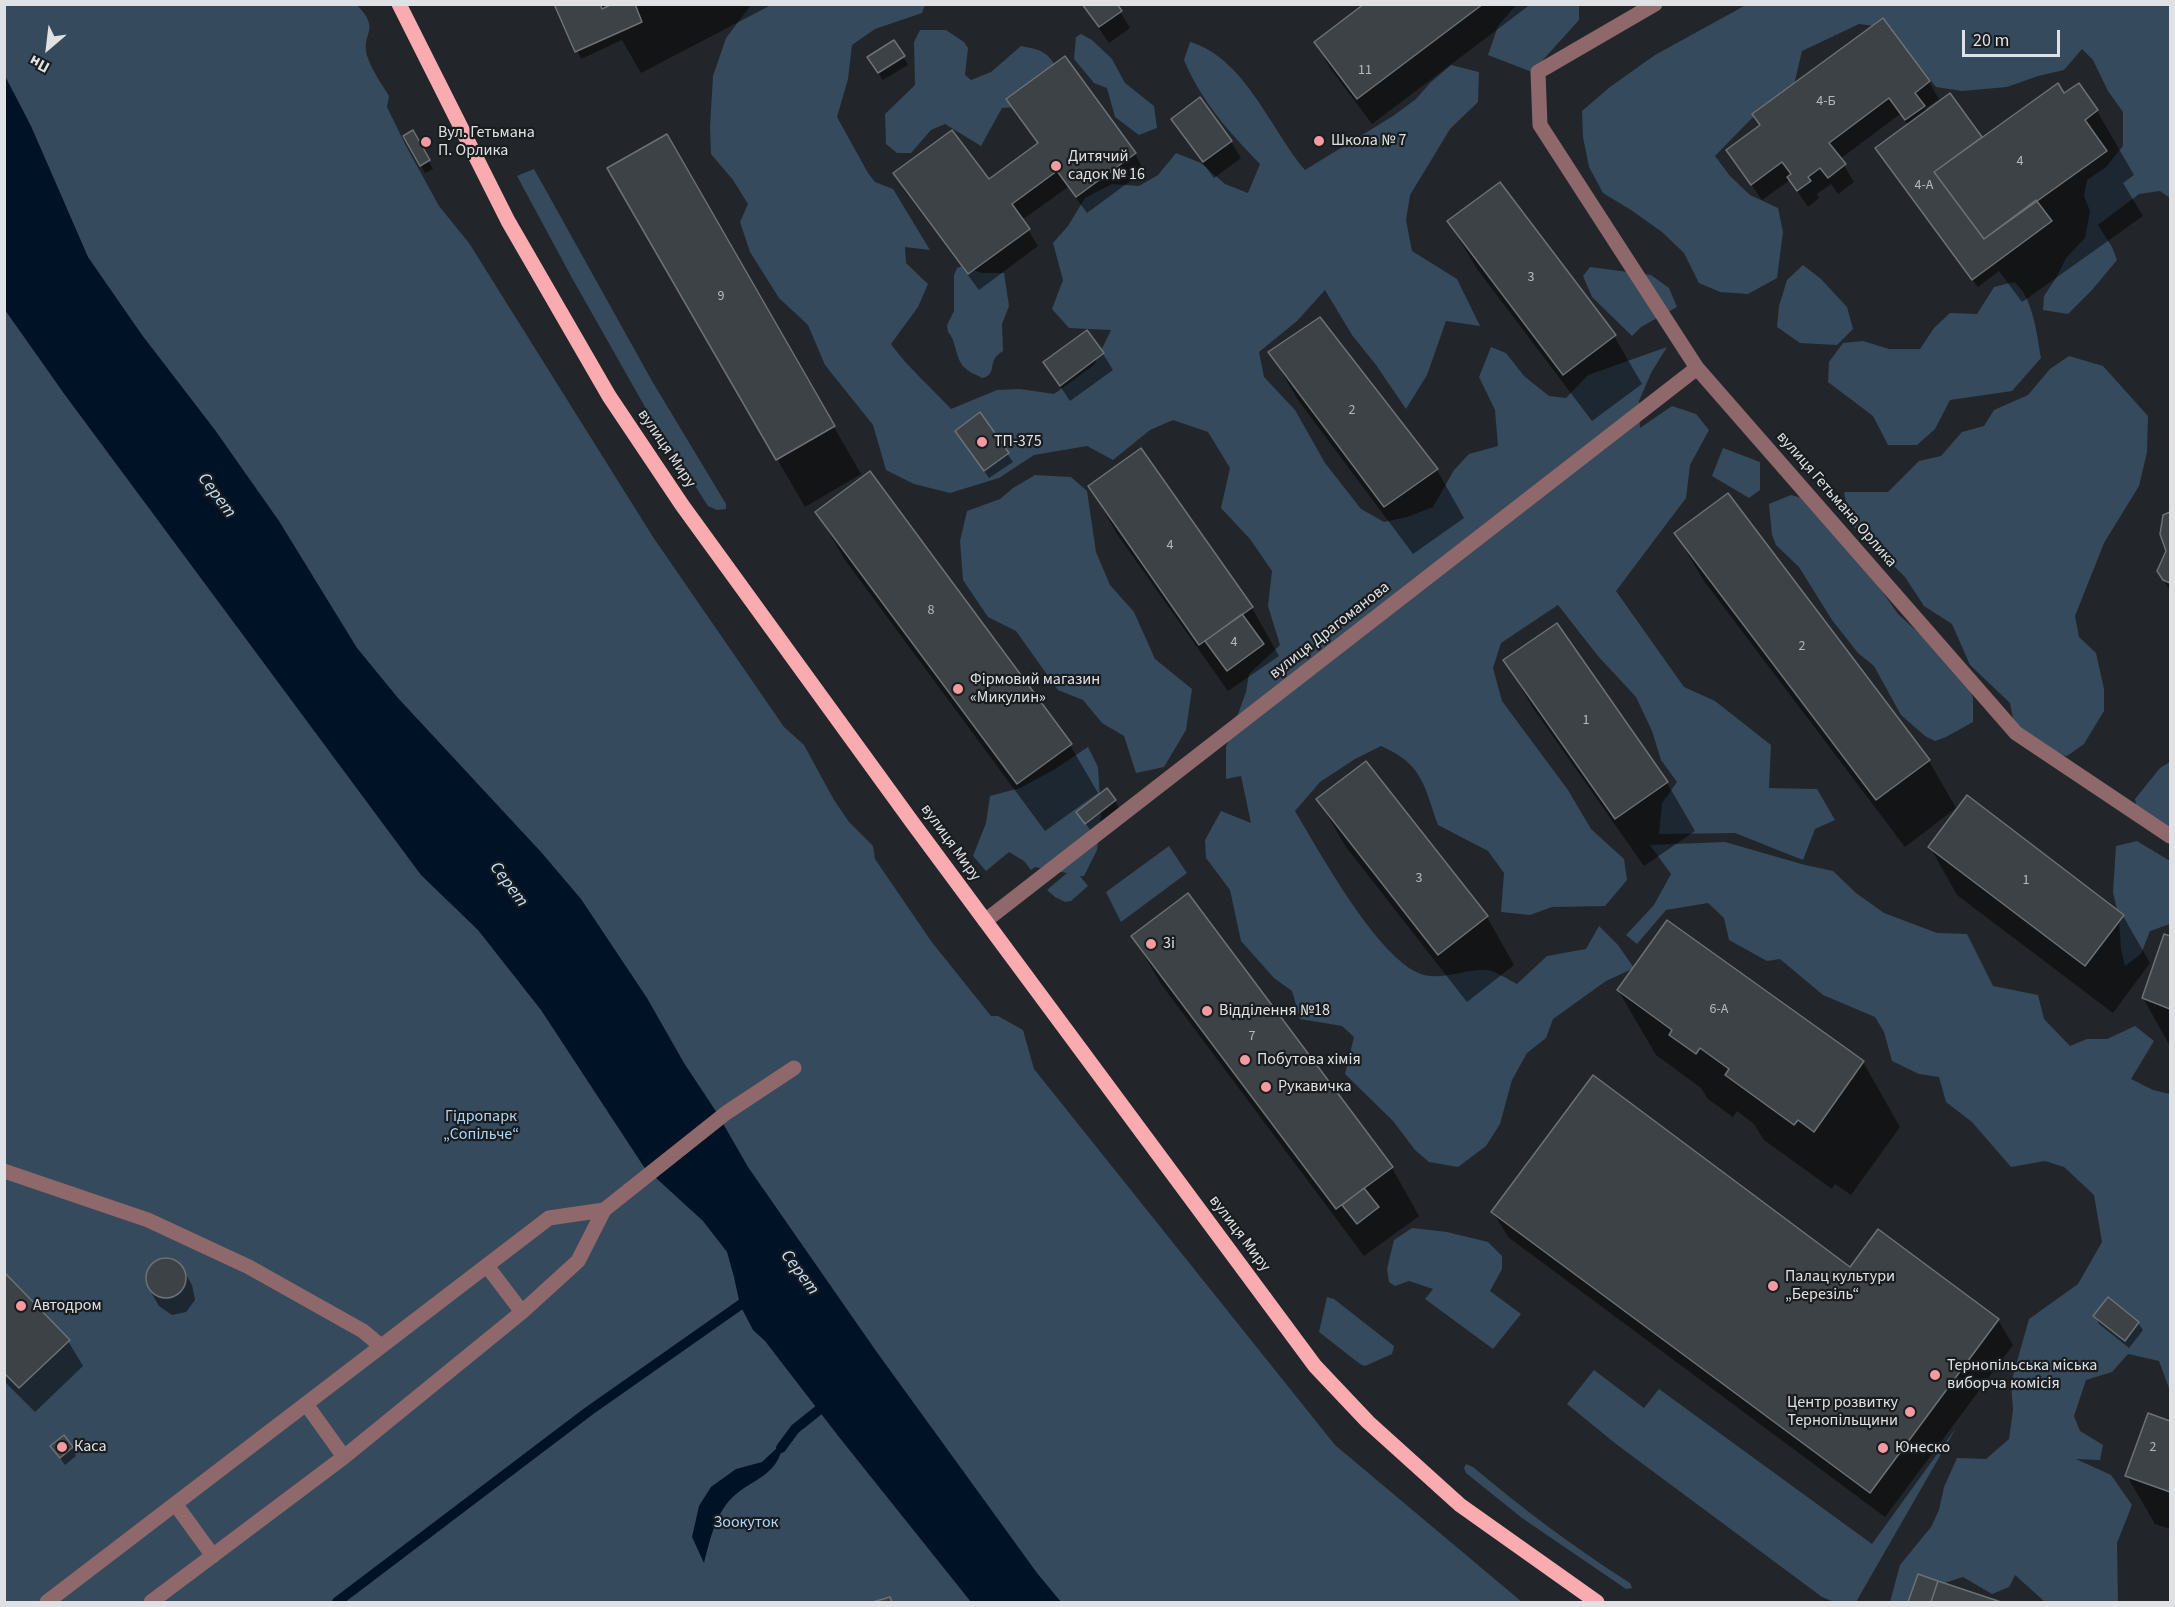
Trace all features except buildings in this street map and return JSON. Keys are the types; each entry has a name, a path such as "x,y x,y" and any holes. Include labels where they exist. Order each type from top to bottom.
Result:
{"main road":[{"name":"вулиця Миру","path":"399,4 508,221 609,396 682,505 985,921 1315,1366 1368,1422 1460,1505 1597,1602"}],"street":[{"name":"вулиця Гетьмана Орлика","path":"1655,4 1538,72 1540,125 1697,368 2016,733 2170,836"},
{"name":"вулиця Драгоманова","path":"985,921 1697,368"},
{"path":"151,1602 344,1457 522,1312 578,1261 604,1210 726,1113 794,1068"},
{"path":"4,1171 148,1221 249,1266 363,1331 381,1346"},
{"path":"47,1602 549,1218 604,1210"},
{"path":"487,1266 522,1312"},
{"path":"306,1404 344,1457"},
{"path":"176,1505 213,1556"}],"green space":[{"name":"Гідропарк „Сопільче“","path":"5,5 357,5 365,14 370,27 366,50 372,68 389,96 387,107 439,206 469,243 653,537 784,727 804,745 834,800 849,822 873,846 875,859 931,941 991,1016 998,1016 1023,1030 1034,1069 1335,1445 1522,1602 5,1602"},
{"path":"751,5 925,5 922,13 875,29 852,45 848,79 837,117 868,173 875,182 893,189 930,250 905,247 906,263 928,284 918,307 891,344 951,409 997,390 1020,389 1054,394 1094,365 1111,330 1069,328 1052,309 1063,280 1053,243 1068,226 1085,198 1112,184 1139,186 1158,175 1176,153 1201,163 1225,184 1248,193 1260,164 1227,128 1199,89 1184,60 1190,42 1209,50 1241,79 1305,170 1393,116 1416,99 1451,65 1479,72 1478,102 1450,129 1410,195 1406,220 1412,251 1457,279 1480,326 1446,321 1427,375 1406,409 1352,335 1325,290 1297,321 1259,352 1264,377 1295,410 1325,463 1361,509 1384,522 1407,517 1433,507 1454,470 1469,454 1498,446 1495,410 1479,377 1491,347 1506,353 1524,376 1549,396 1566,398 1588,375 1667,347 1651,373 1639,401 1640,428 1672,406 1696,414 1709,430 1690,465 1686,498 1616,591 1684,687 1715,701 1771,745 1769,788 1817,789 1835,820 1815,829 1803,860 1735,833 1659,834 1662,803 1677,782 1661,760 1652,731 1636,697 1598,656 1558,605 1501,643 1493,668 1502,701 1568,790 1591,829 1624,859 1627,880 1605,906 1552,907 1530,915 1501,912 1504,873 1488,851 1438,825 1425,788 1414,769 1406,760 1381,746 1355,759 1320,782 1295,811 1335,877 1370,928 1407,966 1424,975 1432,976 1488,970 1517,984 1547,956 1586,949 1599,926 1618,945 1634,968 1606,981 1553,1019 1546,1038 1527,1053 1512,1080 1500,1124 1486,1146 1458,1167 1429,1162 1415,1150 1393,1121 1345,1074 1354,1037 1342,1026 1300,1019 1292,991 1274,978 1241,941 1230,890 1206,858 1205,840 1221,811 1251,823 1241,776 1226,779 1226,747 1246,692 1249,674 1280,645 1268,606 1272,571 1250,539 1221,508 1230,468 1208,432 1173,420 1150,430 1113,460 1087,446 1034,455 999,478 950,493 914,484 886,470 873,425 825,365 808,325 779,298 750,252 740,222 748,204 733,180 711,154 713,76 726,38"},
{"path":"1516,5 1579,5 1579,20 1532,72 1488,55 1498,26"},
{"path":"1746,5 2170,5 2170,198 2160,191 2139,194 2098,225 2112,247 2117,260 2068,314 2043,310 2044,296 2066,258 2085,238 2090,211 2084,196 2087,180 2106,167 2123,146 2123,112 2108,91 2093,60 2082,49 2064,70 2007,87 1962,91 1936,87 1922,69 1908,65 1882,27 1859,24 1802,51 1793,89 1773,110 1752,118 1715,156 1730,176 1750,195 1778,208 1783,232 1777,278 1748,294 1720,292 1699,283 1684,253 1662,232 1603,193 1589,167 1583,137 1582,111 1610,87 1655,55"},
{"path":"920,30 946,30 964,42 968,48 965,75 971,80 991,72 1021,46 1043,52 1058,70 1016,107 1002,108 981,146 945,124 931,130 911,153 897,153 886,144 885,114 915,85 914,42"},
{"path":"1081,34 1092,40 1112,59 1125,83 1154,106 1157,128 1139,135 1115,117 1107,88 1094,83 1074,59 1076,37"},
{"path":"534,169 652,381 726,504 726,509 717,510 708,506 649,414 572,278 517,176"},
{"path":"1803,265 1821,279 1847,307 1853,329 1837,345 1800,343 1777,327 1779,306 1787,280"},
{"path":"963,266 982,273 1004,273 1009,306 1002,324 1003,351 995,358 991,373 982,378 962,364 948,332 947,325 954,311 954,275 957,268"},
{"path":"1590,267 1651,275 1669,288 1677,307 1641,327 1632,336 1592,297 1583,276"},
{"path":"2014,282 2030,306 2041,358 2012,391 1950,400 1935,429 1917,445 1888,445 1873,416 1828,382 1829,362 1843,343 1863,341 1889,349 1920,349 1934,328 1950,313 1977,314 1994,287"},
{"path":"2069,356 2103,366 2148,416 2147,452 2139,486 2104,543 2075,616 2079,637 2096,653 2104,689 2104,711 2084,744 2067,756 2055,754 2016,733 2010,703 1970,665 1952,624 1924,606 1905,577 1850,523 1844,492 1888,492 1919,461 1941,456 1962,432 1984,426 1994,410 2028,395 2050,369"},
{"path":"1723,448 1760,462 1760,490 1749,498 1712,476"},
{"path":"1035,475 1071,477 1087,491 1096,552 1110,585 1134,612 1155,659 1192,689 1186,730 1164,767 1136,773 1124,736 1102,723 1083,700 1058,690 1016,631 988,617 963,580 960,541 967,511 1000,499"},
{"path":"1791,495 1802,498 1865,558 1879,587 1898,614 1965,675 1973,698 1973,722 1935,741 1925,736 1901,715 1874,666 1858,653 1832,620 1799,567 1776,545 1772,535 1769,504"},
{"path":"1088,747 1098,767 1101,815 1097,850 1084,876 1080,876 1088,886 1071,901 1065,902 1047,890 1067,873 1035,867 1031,870 1024,861 1009,852 986,871 973,856 986,823 990,796 1020,788 1055,769"},
{"path":"2170,762 2170,831 2138,815 2135,799 2160,768"},
{"path":"2137,841 2170,861 2170,924 2150,931 2141,954 2125,966 2113,892 2116,846"},
{"path":"1725,842 1833,871 1856,893 1884,913 1937,933 1967,934 1993,986 2038,995 2044,1019 2070,1046 2087,1039 2107,1039 2135,1026 2154,1041 2131,1079 2153,1090 2170,1094 2170,1391 2159,1361 2128,1354 2112,1372 2086,1380 2074,1416 2080,1431 2103,1445 2100,1460 2076,1459 2111,1475 2132,1505 2117,1543 2118,1602 2045,1602 2015,1575 2009,1587 1992,1594 1963,1577 1929,1588 1922,1602 1890,1602 1900,1565 1931,1527 1939,1510 1944,1487 1957,1458 1986,1459 2009,1439 2013,1410 2011,1383 2029,1319 2078,1284 2102,1242 2094,1195 2064,1167 2045,1161 2011,1167 1972,1122 1946,1102 1939,1077 1919,1074 1892,1061 1884,1032 1875,1017 1823,995 1780,959 1767,961 1729,940 1724,918 1708,903 1666,910 1637,944 1626,935 1654,905 1671,874 1650,845"},
{"path":"1169,846 1187,873 1121,922 1106,892"},
{"path":"1412,1228 1447,1232 1488,1242 1502,1256 1502,1269 1490,1291 1521,1314 1493,1349 1425,1299 1433,1289 1409,1281 1395,1286 1389,1282 1387,1269 1394,1240"},
{"path":"1327,1297 1334,1299 1394,1346 1392,1354 1365,1366 1319,1332"},
{"path":"1594,1370 1644,1408 1659,1389 1872,1544 1956,1428 1856,1602 1834,1602 1822,1597 1616,1444 1567,1404"},
{"path":"1466,1464 1473,1467 1569,1542 1630,1583 1632,1588 1626,1589 1522,1518 1466,1473 1464,1468"}],"water":[{"name":"Серет","path":"4,74 31,126 88,257 142,335 215,430 279,521 357,648 398,698 541,852 581,899 647,998 748,1167 876,1351 1037,1573 1061,1602 971,1602 765,1341 753,1330 740,1305 727,1252 703,1221 644,1167 541,1010 478,930 421,875 65,395 5,310"},
{"path":"778,1447 782,1450 774,1466 742,1489 723,1509 718,1517 704,1563 692,1537 699,1506 711,1487 736,1469 762,1462"}],"waterway":[{"path":"337,1602 589,1411 750,1298"},
{"path":"781,1448 795,1429 830,1401"}],"place":[{"name":"Школа № 7","path":"1319,141"},
{"name":"Вул. Гетьмана П. Орлика","path":"426,142"},
{"name":"Дитячий садок № 16","path":"1056,166"},
{"name":"ТП-375","path":"982,442"},
{"name":"Фірмовий магазин «Микулин»","path":"958,689"},
{"name":"3і","path":"1151,944"},
{"name":"Відділення №18","path":"1207,1011"},
{"name":"Побутова хімія","path":"1245,1060"},
{"name":"Рукавичка","path":"1266,1087"},
{"name":"Палац культури „Березіль“","path":"1773,1286"},
{"name":"Автодром","path":"21,1306"},
{"name":"Тернопільська міська виборча комісія","path":"1935,1375"},
{"name":"Центр розвитку Тернопільщини","path":"1910,1412"},
{"name":"Каса","path":"62,1447"},
{"name":"Юнеско","path":"1883,1448"}],"park label":[{"name":"Зоокуток","path":"746,1523"}]}
